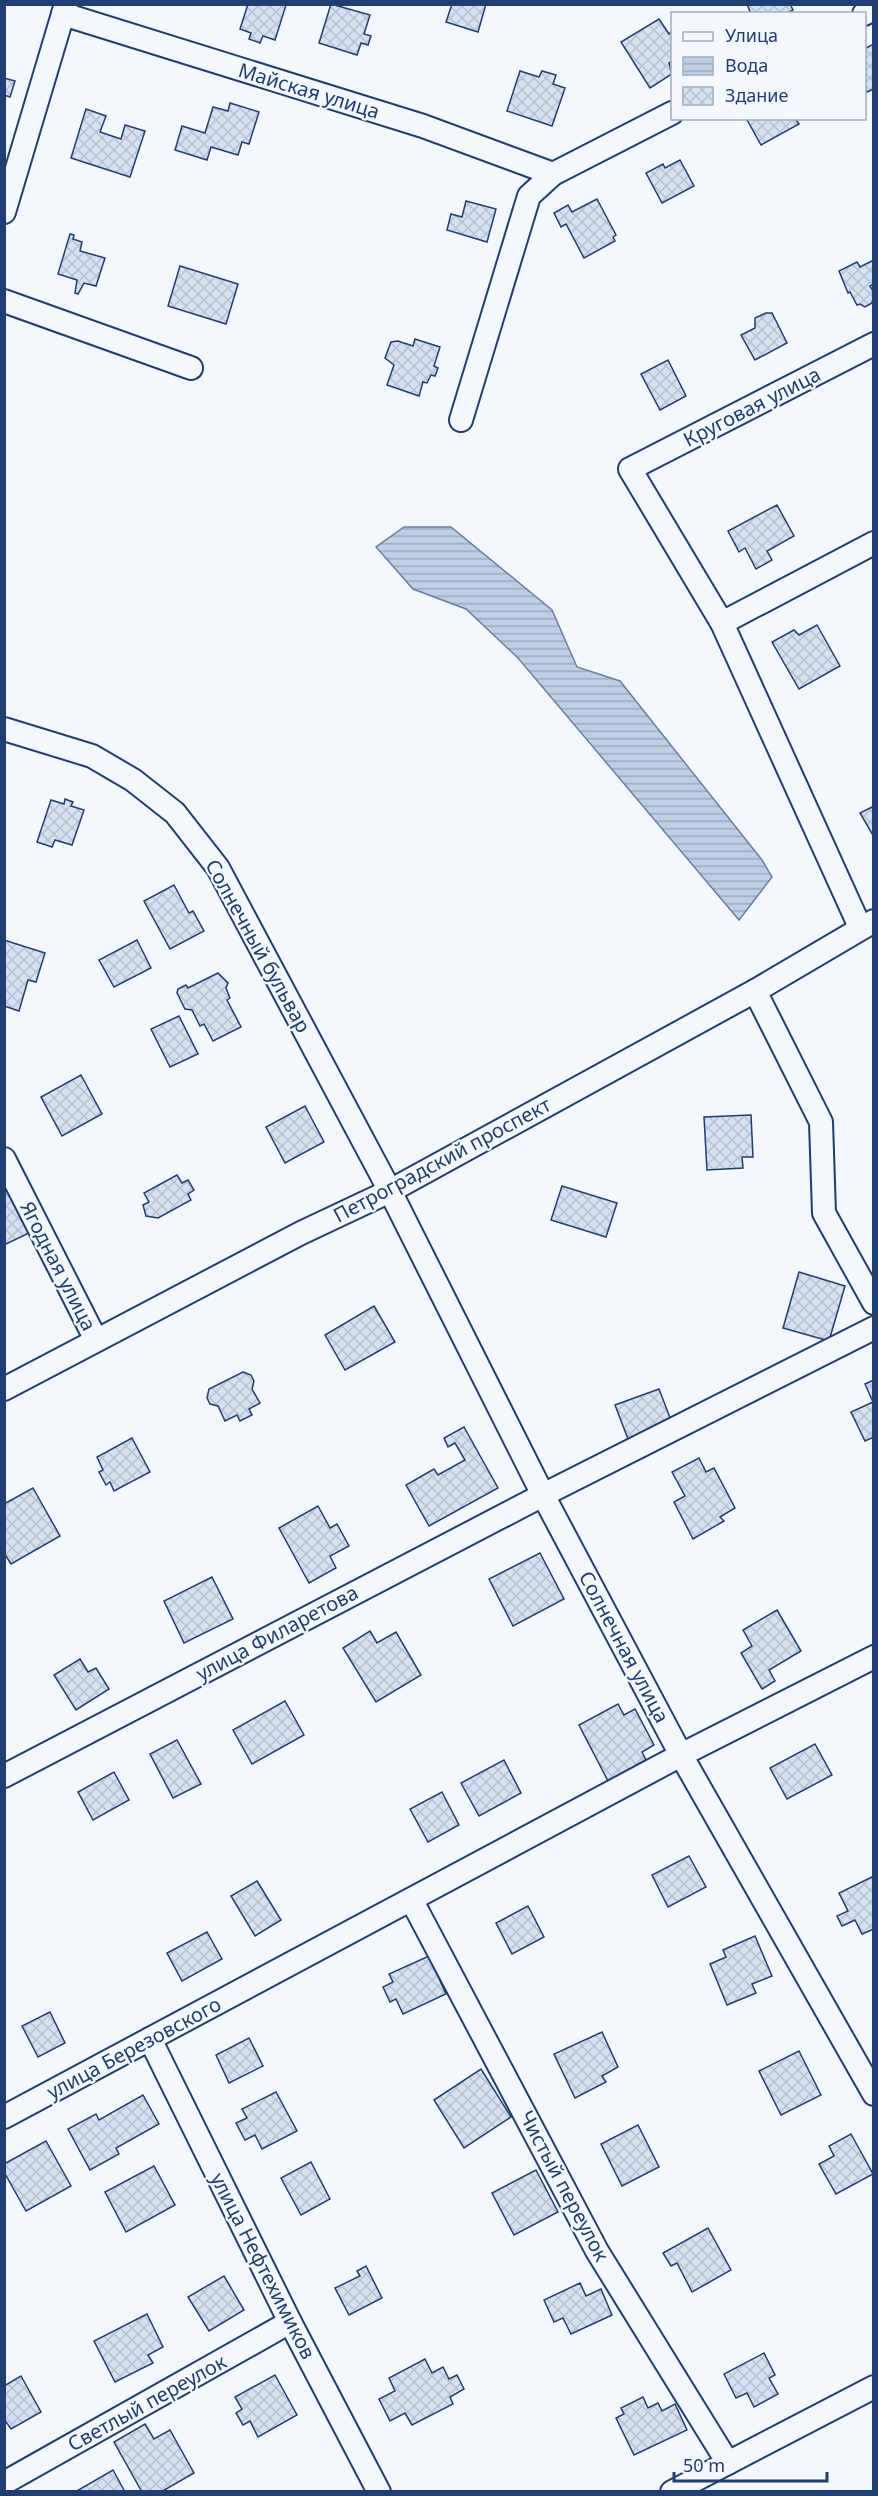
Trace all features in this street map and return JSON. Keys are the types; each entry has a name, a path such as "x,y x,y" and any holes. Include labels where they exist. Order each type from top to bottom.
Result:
{"street":[{"name":"Майская улица","path":"64,10 423,126 553,174"},
{"path":"4,212 64,10"},
{"path":"461,420 529,196 553,174 671,114"},
{"path":"4,301 191,368"},
{"name":"Круговая улица","path":"722,623 630,469 873,344"},
{"path":"867,924 722,623 873,543"},
{"name":"Солнечный бульвар","path":"4,729 93,756 133,780 175,813 218,868 390,1191"},
{"name":"Петроградский проспект","path":"4,1389 291,1239 390,1191 755,991 867,924"},
{"path":"755,991 821,1122 824,1213 873,1303"},
{"name":"Ягодная улица","path":"4,1159 96,1340"},
{"name":"Солнечная улица","path":"390,1191 543,1495 681,1755 873,2094"},
{"name":"улица Филаретова","path":"8,1774 543,1495 873,1328"},
{"name":"улица Березовского","path":"4,2117 412,1901 681,1755 873,1657"},
{"name":"Чистый переулок","path":"412,1901 597,2251 728,2463"},
{"name":"улица Нефтехимиков","path":"150,2039 290,2322 379,2492"},
{"name":"Светлый переулок","path":"4,2483 290,2322"},
{"path":"672,2492 873,2387"}],"water":[{"path":"404,527 451,527 552,610 577,667 620,681 762,860 772,877 739,920 518,658 466,609 413,589 376,547"}],"building":[{"path":"248,4 286,5 275,40 263,36 260,43 249,39 251,33 240,29"},
{"path":"331,4 370,15 364,34 371,36 368,45 361,43 357,55 319,43"},
{"path":"452,4 486,4 478,32 446,22"},
{"path":"747,4 790,4 793,10 790,12 750,12"},
{"path":"659,19 669,34 671,32 671,62 669,63 671,75 650,88 621,42"},
{"path":"874,44 874,89 867,92 866,90 866,48"},
{"path":"520,71 539,77 542,71 556,75 553,84 565,88 552,126 507,111"},
{"path":"4,78 15,81 10,97 4,95"},
{"path":"230,103 259,112 249,144 242,142 238,155 211,147 207,160 175,150 182,126 205,133 213,107 228,111"},
{"path":"86,109 106,116 100,132 121,139 125,125 145,131 130,177 71,158"},
{"path":"747,120 796,120 799,124 761,145"},
{"path":"680,160 694,186 662,203 646,173 663,164 665,168"},
{"path":"597,199 616,235 613,237 615,241 584,258 566,224 561,227 554,213 568,205 572,212"},
{"path":"466,201 496,209 487,242 447,230 451,214 462,217"},
{"path":"70,234 74,235 73,239 82,242 80,251 105,258 96,286 84,283 78,294 75,293 77,280 58,274"},
{"path":"874,260 874,284 870,286 874,293 872,303 865,307 857,305 850,292 848,293 839,271 857,262 860,267"},
{"path":"180,266 238,284 226,324 168,306"},
{"path":"772,313 787,343 755,360 741,335 755,328 755,318"},
{"path":"415,339 440,347 434,366 438,368 435,376 431,375 427,383 423,382 419,396 387,385 394,365 385,358 391,342 398,341 413,346"},
{"path":"668,360 686,396 660,410 641,374"},
{"path":"777,505 794,536 767,551 772,560 756,569 745,548 739,552 728,531"},
{"path":"817,625 840,666 799,689 772,642 794,630 799,635"},
{"path":"65,799 73,802 71,806 84,810 72,845 55,840 52,847 37,842 51,800 64,804"},
{"path":"874,806 874,837 860,813"},
{"path":"174,885 189,913 193,911 204,931 170,949 144,901"},
{"path":"4,940 45,953 36,982 28,980 19,1011 4,1006"},
{"path":"137,940 151,968 114,987 99,960"},
{"path":"218,973 228,983 226,988 230,998 227,1000 241,1027 213,1041 204,1024 200,1026 192,1010 185,1009 177,993 178,989 186,985 188,988"},
{"path":"179,1016 198,1054 170,1067 151,1029"},
{"path":"81,1075 102,1114 62,1136 41,1097"},
{"path":"305,1106 324,1142 285,1163 266,1127"},
{"path":"751,1115 753,1157 742,1157 743,1168 707,1170 704,1117"},
{"path":"177,1175 182,1183 188,1180 194,1190 188,1194 191,1200 158,1218 146,1216 143,1205 149,1202 144,1193"},
{"path":"4,1186 29,1233 4,1245"},
{"path":"562,1186 617,1203 606,1237 551,1220"},
{"path":"799,1272 845,1286 829,1341 783,1328"},
{"path":"374,1306 395,1342 345,1370 325,1335"},
{"path":"243,1372 251,1375 254,1381 252,1389 260,1403 249,1409 252,1415 240,1421 237,1415 225,1421 218,1406 210,1404 207,1398 209,1389"},
{"path":"874,1380 874,1437 865,1441 851,1412 873,1402 865,1384"},
{"path":"659,1389 672,1423 628,1439 615,1405"},
{"path":"464,1427 498,1488 429,1526 406,1485 434,1469 438,1475 465,1460 455,1443 448,1447 444,1438"},
{"path":"132,1438 150,1472 114,1491 110,1482 106,1485 99,1472 103,1470 97,1457"},
{"path":"699,1458 706,1472 714,1468 735,1508 720,1517 724,1521 693,1539 674,1502 685,1496 672,1472"},
{"path":"33,1488 60,1536 11,1564 4,1553 4,1504"},
{"path":"318,1506 330,1528 337,1524 349,1546 330,1556 336,1568 309,1583 279,1528"},
{"path":"540,1553 564,1599 513,1626 489,1579"},
{"path":"212,1577 233,1619 184,1643 164,1601"},
{"path":"777,1610 801,1651 769,1670 775,1681 762,1689 741,1653 752,1646 743,1630"},
{"path":"370,1631 377,1643 396,1632 421,1675 376,1702 343,1648"},
{"path":"80,1659 88,1672 96,1668 109,1689 76,1710 54,1675"},
{"path":"285,1701 304,1735 252,1764 233,1730"},
{"path":"618,1704 624,1715 635,1709 654,1745 642,1752 646,1760 608,1781 579,1725"},
{"path":"177,1740 201,1784 173,1798 150,1754"},
{"path":"815,1744 832,1775 787,1799 770,1768"},
{"path":"504,1760 521,1793 479,1816 461,1783"},
{"path":"114,1772 129,1800 93,1820 78,1792"},
{"path":"442,1792 459,1825 428,1842 410,1809"},
{"path":"689,1856 706,1887 668,1907 652,1875"},
{"path":"874,1876 874,1929 862,1934 855,1920 842,1926 837,1916 848,1911 839,1893"},
{"path":"257,1881 281,1920 255,1936 231,1896"},
{"path":"528,1906 544,1937 512,1954 496,1923"},
{"path":"207,1932 222,1959 182,1981 167,1953"},
{"path":"755,1936 772,1976 752,1984 756,1993 727,2005 710,1964 726,1957 723,1950"},
{"path":"429,1956 446,1994 403,2014 396,1999 390,2002 383,1987 393,1982 389,1974"},
{"path":"50,2012 65,2043 38,2057 22,2026"},
{"path":"602,2032 618,2067 602,2076 606,2082 575,2098 554,2054"},
{"path":"249,2038 263,2066 229,2083 216,2055"},
{"path":"799,2051 821,2095 781,2115 759,2071"},
{"path":"481,2069 511,2117 464,2148 434,2100"},
{"path":"276,2092 297,2131 262,2149 255,2135 245,2140 236,2123 247,2118 242,2109"},
{"path":"143,2095 159,2124 116,2148 119,2154 90,2170 68,2129 96,2114 99,2120"},
{"path":"638,2125 659,2167 622,2186 601,2144"},
{"path":"851,2134 873,2174 836,2194 819,2164 834,2156 829,2146"},
{"path":"46,2141 71,2186 26,2211 4,2172 4,2164"},
{"path":"311,2162 330,2199 301,2215 281,2178"},
{"path":"154,2166 175,2205 126,2232 105,2192"},
{"path":"536,2170 558,2212 514,2235 492,2193"},
{"path":"708,2228 731,2270 692,2292 677,2263 671,2266 663,2253"},
{"path":"366,2266 382,2298 349,2315 335,2288 360,2276 357,2271"},
{"path":"224,2276 244,2310 209,2331 188,2297"},
{"path":"580,2283 586,2296 601,2289 612,2315 571,2334 563,2318 554,2322 544,2300"},
{"path":"147,2314 163,2347 148,2355 153,2363 115,2382 94,2341"},
{"path":"764,2353 775,2375 769,2378 778,2394 754,2407 747,2393 736,2398 724,2374"},
{"path":"425,2359 432,2373 443,2367 449,2379 457,2375 464,2389 450,2397 453,2404 412,2425 405,2413 390,2421 379,2399 395,2391 389,2378"},
{"path":"275,2375 297,2415 258,2437 250,2421 243,2425 236,2413 242,2409 235,2397"},
{"path":"21,2376 41,2412 11,2429 4,2419 4,2386"},
{"path":"643,2397 648,2408 658,2403 662,2411 675,2404 687,2430 634,2455 616,2418 624,2414 621,2408"},
{"path":"145,2424 154,2439 170,2430 194,2473 161,2492 142,2492 114,2442"},
{"path":"113,2470 125,2492 75,2492"}]}
